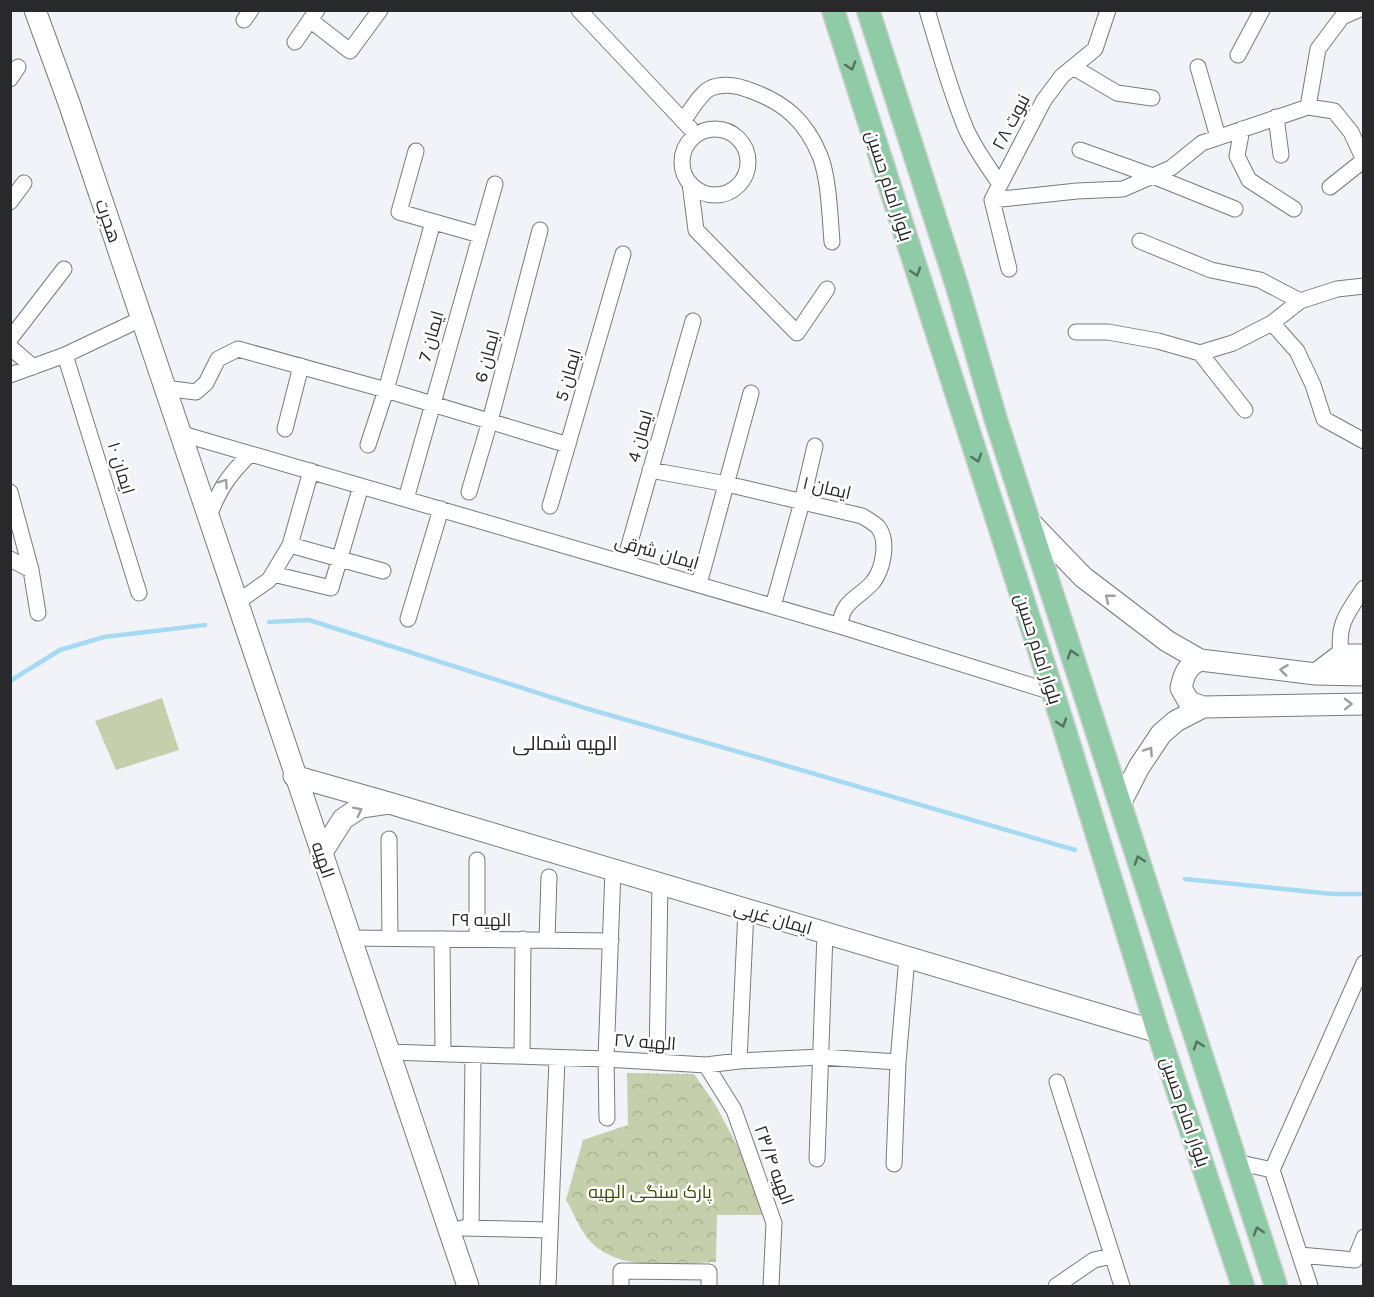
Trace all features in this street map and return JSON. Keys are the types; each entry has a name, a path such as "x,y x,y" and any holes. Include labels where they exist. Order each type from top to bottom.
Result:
{"main road":[{"name":"هجرت","path":"35,10 69,103 179,433"},
{"name":"بلوار امام حسین","path":"833,10 1052,692 1158,1032 1243,1287"},
{"name":"بلوار امام حسین","path":"868,10 957,286 996,420 1276,1287"},
{"name":"الهیه","path":"179,433 468,1287"},
{"path":"1030,522 1083,577 1167,641 1200,660 1316,674 1364,675"},
{"path":"1316,674 1341,655 1364,655"},
{"path":"1200,660 1192,664 1185,672 1181,687 1189,702 1203,707 1364,704"},
{"path":"1120,802 1139,767 1161,734 1176,721 1203,707"},
{"name":"ایمان غربی","path":"294,776 1158,1032"},
{"path":"321,854 343,819 361,807 389,803"}],"street":[{"path":"295,42 313,15 350,51 381,10"},
{"path":"579,10 696,135"},
{"path":"927,10 967,131 1000,184"},
{"name":"نبوت ۲۸","path":"992,200 1044,100 1062,76 1095,49 1108,10"},
{"path":"1238,55 1262,10"},
{"path":"1308,106 1318,49 1342,16 1358,10"},
{"path":"1073,67 1117,93 1152,98"},
{"path":"1198,67 1218,137"},
{"path":"683,121 707,90 720,85 745,88 786,107 807,131 822,159 832,242"},
{"path":"1009,269 992,200 1077,191 1123,189 1171,168 1202,142 1308,106 1334,111 1351,132 1364,160 1330,187"},
{"path":"1276,117 1281,155"},
{"path":"1242,129 1237,156 1249,180 1294,209"},
{"path":"706,130 727,131 736,136 743,145 748,165 745,176 739,184 720,195 698,190 690,183 684,174 682,163 683,152 688,142 706,130"},
{"path":"1080,150 1235,208"},
{"path":"416,151 399,212 480,235"},
{"path":"10,202 24,183"},
{"path":"690,183 696,230 797,333 827,289"},
{"name":"ایمان 7","path":"406,499 495,184"},
{"path":"368,445 386,390 433,222"},
{"name":"ایمان 6","path":"469,492 540,230"},
{"path":"1140,241 1211,270 1260,280 1300,301"},
{"name":"ایمان 5","path":"550,506 623,254"},
{"path":"10,339 64,269"},
{"path":"1076,332 1108,332 1158,341 1200,353 1233,343 1272,324 1300,301 1337,289 1364,286"},
{"path":"10,375 65,355 141,319"},
{"name":"ایمان 4","path":"624,562 693,321"},
{"path":"1272,324 1297,351 1313,385 1324,419 1364,441"},
{"path":"10,347 33,366"},
{"path":"164,388 196,392 206,383 218,359 238,349 386,390 568,445"},
{"path":"1200,353 1245,410"},
{"name":"ایمان ۱۰","path":"65,355 139,593"},
{"path":"285,429 301,366"},
{"path":"699,584 751,393"},
{"name":"ایمان شرقی","path":"179,433 699,584 1052,692"},
{"path":"773,606 815,446"},
{"path":"208,518 220,488 233,470 250,454"},
{"name":"ایمان ۱","path":"650,470 727,484 862,516 878,528 883,540 883,559 874,580 841,612 840,626"},
{"path":"236,603 269,580 290,545 311,471"},
{"path":"273,574 331,588 361,486"},
{"path":"10,492 32,570 38,613"},
{"path":"408,618 441,509"},
{"path":"290,545 340,557 383,571"},
{"path":"10,559 32,570"},
{"path":"1341,655 1339,637 1345,616 1364,588"},
{"path":"389,839 390,938"},
{"path":"477,860 477,939"},
{"path":"607,1118 606,1059 614,870"},
{"path":"547,940 549,877"},
{"path":"657,1062 660,884"},
{"path":"739,1061 746,910"},
{"path":"817,1159 825,933"},
{"name":"الهیه ۲۹","path":"350,938 611,941"},
{"path":"442,939 443,1053"},
{"path":"522,1056 523,939"},
{"path":"894,1164 898,1062 907,957"},
{"path":"1310,1287 1272,1170 1364,963"},
{"name":"الهیه ۲۷","path":"388,1052 606,1059 706,1065 821,1057 898,1062"},
{"path":"471,1228 473,1054"},
{"path":"548,1287 557,1058"},
{"name":"الهیه ۲۳/۴","path":"706,1065 734,1110 774,1223 771,1287"},
{"path":"1057,1082 1122,1287"},
{"path":"1236,1162 1272,1170"},
{"path":"448,1227 549,1230"},
{"path":"1300,1255 1355,1260 1364,1237"},
{"path":"1056,1287 1094,1260 1112,1256"},
{"path":"621,1287 621,1271 709,1279"}],"green space":[{"path":"162,698 179,750 116,770 95,721"},
{"name":"پارک سنگی الهیه","path":"627,1073 694,1074 715,1104 750,1169 763,1215 717,1215 716,1262 649,1264 616,1258 602,1251 586,1237 566,1200 583,1140 628,1125"}],"waterway":[{"path":"269,622 309,620 585,708 1075,850"},
{"path":"10,681 60,650 104,637 205,625"},
{"path":"1185,879 1333,894 1364,894"}],"district":[{"name":"الهیه شمالی","path":"565,743"}]}
